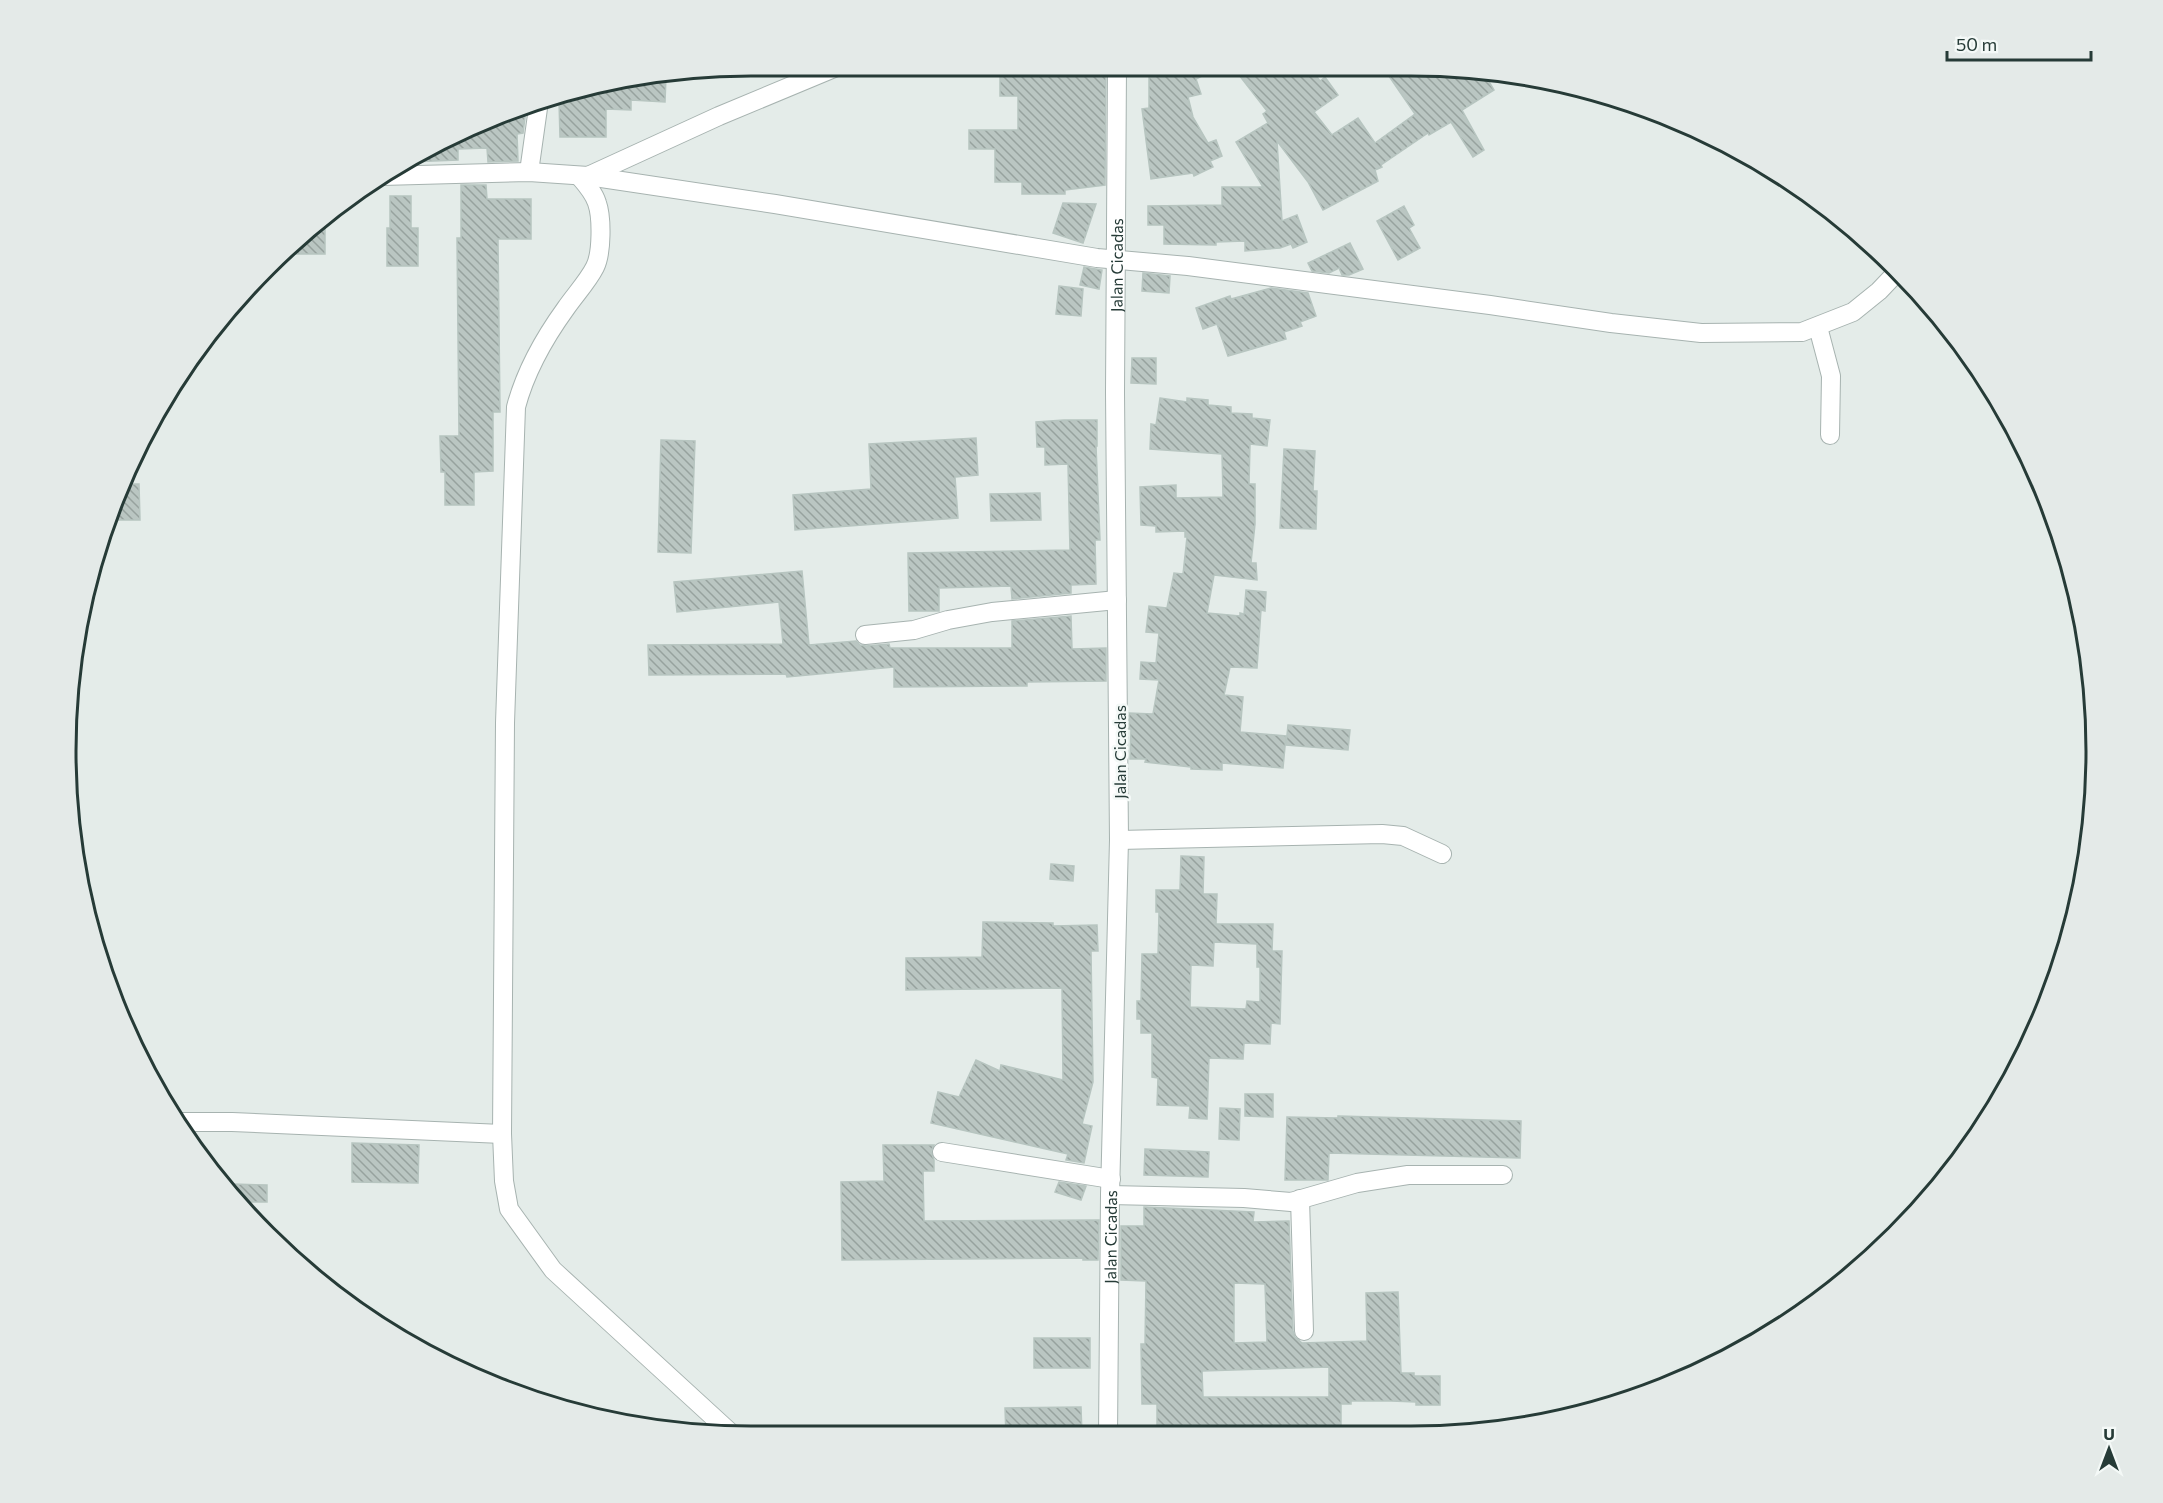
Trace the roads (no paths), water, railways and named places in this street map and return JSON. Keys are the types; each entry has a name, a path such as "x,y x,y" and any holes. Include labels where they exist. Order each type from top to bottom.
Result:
{"street":[{"path":"584,176 815,76"},
{"name":"Jalan Cicadas","path":"1108,1426 1110,1187 1119,840 1117,76"},
{"path":"529,172 538,111"},
{"path":"400,176 529,172 584,176 1116,259 1701,333 1802,332 1853,312 1892,277"},
{"path":"584,176 597,202 600,221 599,254 595,266 545,342 525,381 516,407 505,723 502,1134 504,1181 509,1209 553,1270 722,1425"},
{"path":"1818,327 1831,376 1830,435"},
{"path":"865,635 914,630 948,620 992,612 1117,600"},
{"path":"1119,840 1382,834 1403,836 1442,854"},
{"path":"187,1122 502,1134"},
{"path":"942,1152 1110,1187 1291,1202 1356,1183 1408,1174 1503,1174"},
{"path":"1300,1199 1304,1331"}]}
